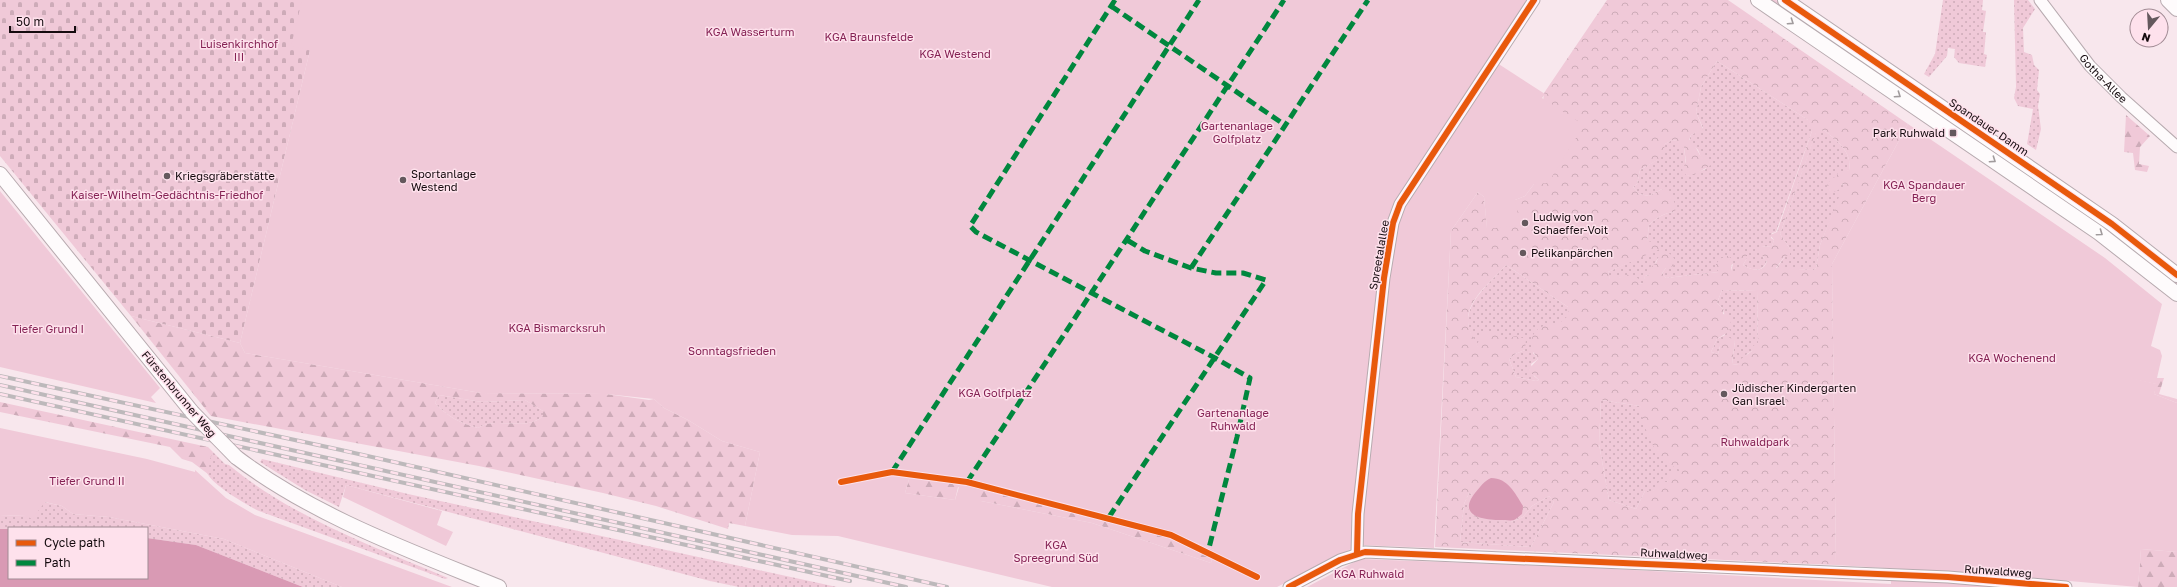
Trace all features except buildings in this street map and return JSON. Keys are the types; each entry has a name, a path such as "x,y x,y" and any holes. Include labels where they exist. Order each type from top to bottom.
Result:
{"main road":[{"path":"1758,0 2099,233 2177,294"},
{"name":"Spandauer Damm","path":"1785,0 2112,224 2177,275"},
{"path":"2168,0 2177,9"},
{"name":"Fürstenbrunner Weg","path":"0,174 192,412 236,457 276,486 310,505 499,587"}],"street":[{"name":"Spreetalallee","path":"1358,553 1358,514 1384,278 1393,223 1400,204 1534,0"},
{"name":"Gotha-Allee","path":"2040,0 2090,66 2120,97 2177,147"},
{"name":"Ruhwaldweg","path":"1289,587 1340,560 1358,553 1388,552 1948,577 2066,587"}],"green space":[{"name":"Kaiser-Wilhelm-Gedächtnis-Friedhof","path":"0,0 302,0 310,50 240,343 131,316 0,156"},
{"path":"302,0 1534,0 1494,61 1545,94 1542,98 1584,125 1548,183 1534,184 1525,196 1515,200 1520,225 1487,229 1484,197 1478,192 1451,231 1434,548 1359,545 1277,587 1052,587 838,536 792,535 745,526 760,452 722,441 688,420 664,408 654,399 606,394 481,393 245,353 240,343 310,50 291,46","holes":["911,472 982,481 985,484 1005,491 1098,512 1172,533 1214,550 1211,563 1092,523 981,501 979,493 959,487 955,500 905,493"]},
{"name":"Ruhwaldpark","path":"1607,0 1728,0 1908,124 1832,264 1836,565 1435,547 1451,231 1478,192 1484,197 1487,228 1515,200 1525,196 1534,184 1544,93","holes":["1717,61 1808,120 1808,125 1812,131 1777,232 1770,235 1774,240 1772,246 1761,247 1759,252 1767,261 1763,268 1760,269 1756,270 1746,267 1743,265 1747,258 1747,253 1741,253 1741,264 1736,271 1731,271 1732,259 1728,256 1723,257 1716,265 1715,267 1719,272 1666,278 1662,273 1666,268 1672,267 1675,261 1671,255 1667,253 1660,253 1656,263 1650,268 1649,275 1645,276 1643,283 1639,284 1639,279 1630,274 1618,278 1616,273 1612,274 1610,279 1608,272 1660,249 1659,243 1647,241 1649,225 1661,216 1667,213 1675,212 1676,206 1671,195 1662,189 1649,196 1639,194 1633,187 1637,184 1640,170 1657,160 1662,154 1665,144 1672,140 1677,141 1676,148 1684,147 1686,162 1682,170 1687,176 1696,174 1711,165 1704,157 1700,155 1692,141 1689,140 1691,135 1703,129 1696,112 1701,87","1824,130 1834,138 1846,152 1850,164 1849,170 1838,172 1836,177 1831,178 1827,186 1829,192 1834,192 1840,189 1841,185 1844,184 1820,245 1816,268 1814,270 1776,268 1785,256 1790,255 1790,249 1780,234 1816,133","1506,265 1568,307 1568,316 1557,325 1543,326 1534,334 1532,346 1538,359 1528,370 1539,380 1536,381 1516,377 1509,359 1515,354 1525,350 1526,339 1515,336 1505,340 1498,333 1484,332 1478,342 1478,347 1469,328 1468,321 1472,305 1482,290","1722,290 1757,291 1758,343 1753,346 1752,351 1741,359 1739,365 1732,364 1735,340 1727,337 1720,346 1718,354 1711,352 1717,339 1730,331 1728,326 1731,322 1730,316 1723,314 1724,310 1717,303","1601,400 1640,406 1645,427 1652,444 1664,459 1672,466 1682,471 1674,472 1668,475 1668,482 1658,482 1653,491 1645,491 1636,509 1609,500 1599,444","1469,493 1472,494 1467,505 1470,515 1489,521 1511,522 1523,517 1532,506 1549,496 1554,502 1531,547 1460,542 1464,504"]},
{"path":"1767,0 1776,0 1851,52 1849,56"},
{"path":"1943,0 1983,0 1982,10 1986,11 1983,32 1986,32 1984,54 1987,55 1985,67 1959,63 1954,57 1955,49 1948,48 1947,56 1929,77 1924,74 1935,54"},
{"path":"2014,0 2028,0 2035,9 2023,28 2024,52 2032,55 2034,65 2039,70 2037,90 2040,94 2038,106 2041,129 2036,150 2027,144 2033,109 2018,106 2014,98 2016,87"},
{"path":"1857,55 1943,114 1940,118 1854,60"},
{"path":"1717,61 1808,120 1812,131 1776,232 1772,233 1771,238 1774,240 1772,246 1761,247 1763,257 1767,260 1763,267 1756,270 1743,265 1747,258 1737,271 1731,271 1733,264 1719,272 1666,278 1662,273 1666,268 1658,258 1649,275 1645,276 1644,283 1639,284 1623,277 1610,280 1608,272 1653,251 1647,241 1649,225 1667,213 1675,212 1662,189 1649,196 1639,194 1633,187 1637,184 1640,170 1657,160 1665,144 1672,140 1677,141 1684,147 1687,176 1706,169 1698,150 1689,141 1691,135 1703,128 1696,112 1701,87"},
{"path":"2126,115 2150,136 2140,147 2139,164 2149,166 2147,172 2135,170 2133,153 2124,152"},
{"name":"KGA Wochenend","path":"1908,124 2105,258 2162,304 2151,346 2160,350 2162,356 2157,378 2131,378 2157,384 2154,394 2177,403 2177,552 2141,549 2138,587 2001,575 1836,565 1832,264"},
{"path":"1964,129 2071,201 2068,205 1961,133"},
{"path":"1824,130 1834,138 1846,152 1850,164 1849,170 1845,172 1841,185 1845,184 1820,245 1816,268 1814,270 1776,269 1790,249 1780,234 1816,132"},
{"name":"Tiefer Grund I","path":"0,191 160,388 151,397 156,403 0,367"},
{"path":"2090,214 2177,281 2177,288 2087,219"},
{"path":"1506,265 1568,307 1569,316 1533,353 1538,359 1531,364 1534,376 1539,380 1536,381 1516,377 1509,359 1515,354 1525,350 1505,340 1478,348 1469,329 1469,314 1476,298"},
{"path":"1722,290 1757,291 1758,343 1739,365 1732,364 1735,340 1720,346 1718,354 1711,352 1717,339 1725,335 1724,310 1717,303"},
{"path":"131,316 240,343 245,353 481,393 606,394 649,400 654,399 664,408 688,420 722,441 760,452 745,526 729,523 728,529 656,506 603,493 479,466 211,416","holes":["439,395 482,402 525,400 543,411 543,416 536,421 528,423 494,423 485,424 478,428 455,419 444,412 435,403"]},
{"path":"2128,378 2164,378 2159,394 2177,399 2177,403 2154,394 2156,384"},
{"path":"439,395 482,402 525,400 543,411 543,416 536,421 528,423 494,423 485,424 478,428 460,422 439,408 435,403"},
{"path":"1601,400 1640,406 1683,472 1653,491 1645,491 1636,509 1609,500 1599,444"},
{"path":"0,402 208,447 213,452 207,466 208,474 192,462 182,459 170,447 0,412"},
{"name":"Tiefer Grund II","path":"0,428 147,459 195,472 195,470 226,498 255,515 452,587 342,587 224,539 109,517 73,514 62,506 45,502 32,519 26,516 0,515"},
{"path":"213,452 225,464 229,465 254,484 307,516 363,542 448,578 445,579 253,508 220,487 208,475 206,470 207,463"},
{"path":"262,459 408,494 837,587 739,587 710,581 346,485 339,507 305,490 260,462"},
{"path":"911,472 982,481 1005,491 1098,512 1172,533 1214,550 1211,563 1092,523 981,501 958,487 955,500 905,493"},
{"path":"346,485 442,511 437,525 453,532 446,546 343,497"},
{"path":"1469,493 1472,494 1468,505 1511,522 1523,517 1532,506 1549,496 1554,502 1531,547 1460,542 1464,504"},
{"path":"44,502 62,506 73,514 109,517 224,539 342,587 303,587 196,545 148,538 148,527 8,527 8,529 0,529 0,515 26,516"},
{"path":"2141,549 2177,552 2177,587 2138,587"},
{"name":"KGA Ruhwald","path":"1360,559 1577,567 1891,584 1891,579 2020,587 1307,587"}],"shaded area":[{"path":"1491,478 1506,483 1514,491 1523,506 1522,514 1514,520 1480,518 1471,512 1469,507 1470,501 1483,484"},
{"path":"0,529 8,529 8,579 148,579 148,538 196,545 303,587 0,587"}],"railway":[{"path":"0,376 341,450 947,587"},
{"path":"0,385 906,587"},
{"path":"0,394 850,581"}],"marked path":[{"path":"1115,0 970,226 976,232 1250,378 1237,437 1208,552"},
{"path":"892,472 1199,0"},
{"path":"967,482 1284,0"},
{"path":"1191,268 1368,0"},
{"path":"1111,6 1285,125"},
{"path":"1109,517 1266,280 1243,273 1216,273 1191,268 1145,251 1127,240"}],"cycle path":[{"path":"1357,553 1358,514 1384,278 1393,223 1400,204 1534,0"},
{"path":"1785,0 2112,224 2177,275"},
{"path":"841,482 892,472 967,482 1171,535 1257,577"},
{"path":"1289,587 1340,560 1365,552 1948,577 2066,587"}],"place":[{"name":"Park Ruhwald","path":"1953,133"},
{"name":"Kriegsgräberstätte","path":"167,176"},
{"name":"Sportanlage Westend","path":"403,180"},
{"name":"Ludwig von Schaeffer-Voit","path":"1525,223"},
{"name":"Pelikanpärchen","path":"1523,253"},
{"name":"Jüdischer Kindergarten Gan Israel","path":"1724,394"}],"park label":[{"name":"KGA Wasserturm","path":"750,32"},
{"name":"KGA Braunsfelde","path":"869,37"},
{"name":"Luisenkirchhof III","path":"239,50"},
{"name":"KGA Westend","path":"955,54"},
{"name":"Gartenanlage Golfplatz","path":"1237,132"},
{"name":"KGA Spandauer Berg","path":"1924,191"},
{"name":"KGA Bismarcksruh","path":"557,328"},
{"name":"Sonntagsfrieden","path":"732,351"},
{"name":"KGA Golfplatz","path":"995,393"},
{"name":"Gartenanlage Ruhwald","path":"1233,419"},
{"name":"KGA Spreegrund Süd","path":"1056,551"}]}
